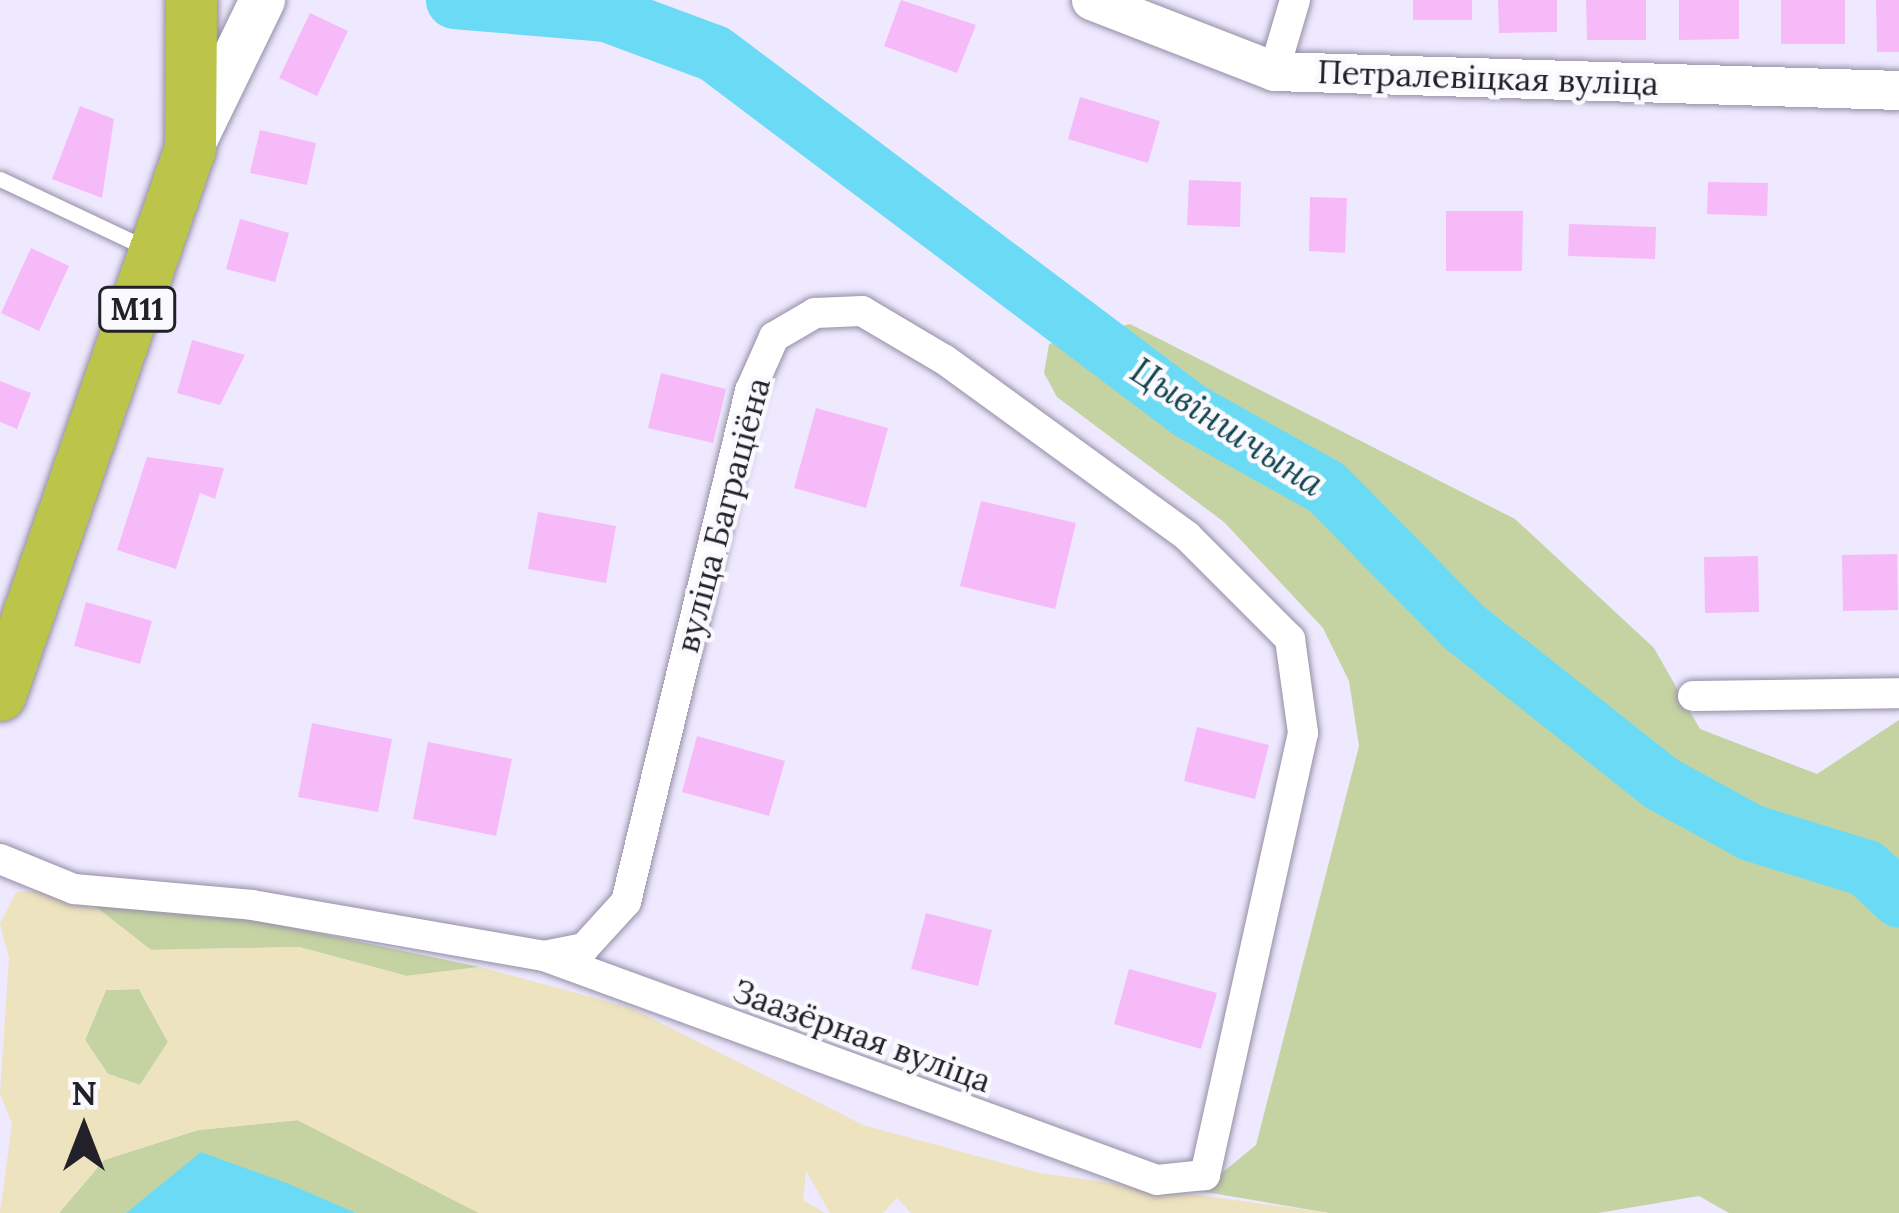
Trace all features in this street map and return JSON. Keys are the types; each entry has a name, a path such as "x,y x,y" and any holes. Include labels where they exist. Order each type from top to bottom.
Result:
{"highway":[{"name":"М11","path":"0,695 190,148 190,0"}],"main road":[{"path":"190,148 262,0"}],"street":[{"name":"Петралевіцкая вуліца","path":"1091,0 1274,71 1899,90"},
{"path":"1274,71 1295,0"},
{"name":"вуліца Баграціёна","path":"544,956 584,948 626,902 750,391 773,337 815,314 862,311 1157,511 1290,639 1303,734 1205,1174 1157,1180"},
{"path":"1693,697 1899,693"},
{"path":"0,859 74,889 252,905 544,956"},
{"name":"Заазёрная вуліца","path":"544,956 1157,1180"}],"lane":[{"path":"0,178 156,253"}],"green space":[{"path":"1130,324 1515,519 1654,648 1700,729 1817,774 1899,720 1899,1213 1729,1213 1699,1196 1598,1213 1329,1213 1200,1191 1256,1145 1359,746 1349,681 1323,628 1224,522 1057,397 1044,373 1049,344"},
{"path":"88,901 251,919 480,967 407,976 299,947 151,950"},
{"path":"139,989 168,1042 140,1085 108,1074 85,1040 106,990"},
{"path":"298,1120 479,1213 356,1213 202,1153 126,1213 59,1213 104,1160 198,1130"}],"sand":[{"path":"52,890 88,901 151,950 299,947 407,976 480,967 631,1008 863,1125 1039,1173 1329,1213 911,1213 897,1198 883,1213 830,1213 806,1171 803,1200 825,1213 479,1213 297,1120 198,1130 104,1160 59,1213 0,1213 12,1124 0,1094 9,958 0,924 16,892","holes":["139,989 168,1042 140,1085 108,1074 85,1040 106,990"]}],"water":[{"path":"201,1152 284,1182 356,1213 126,1213"}],"building":[{"path":"901,0 976,25 957,73 884,46"},
{"path":"1413,0 1472,0 1472,20 1413,20"},
{"path":"1498,0 1557,0 1557,32 1499,33"},
{"path":"1586,0 1646,0 1646,40 1587,40"},
{"path":"1679,0 1739,0 1739,39 1679,40"},
{"path":"1781,0 1845,0 1845,44 1781,44"},
{"path":"1876,0 1899,0 1899,52 1877,52"},
{"path":"310,13 348,31 317,96 279,78"},
{"path":"1080,97 1160,121 1148,163 1068,139"},
{"path":"80,106 114,119 102,198 52,179"},
{"path":"260,130 316,143 307,185 250,173"},
{"path":"1189,180 1241,182 1240,227 1187,225"},
{"path":"1708,182 1768,183 1767,216 1707,214"},
{"path":"1310,197 1347,198 1345,253 1309,251"},
{"path":"1446,211 1523,211 1522,271 1446,271"},
{"path":"240,219 289,233 275,282 226,269"},
{"path":"1569,224 1656,227 1655,259 1568,256"},
{"path":"31,248 69,266 39,331 1,313"},
{"path":"192,340 245,355 220,405 177,393"},
{"path":"661,373 726,389 713,443 648,428"},
{"path":"0,381 31,393 17,429 0,422"},
{"path":"816,408 888,428 866,508 794,488"},
{"path":"147,457 224,468 215,499 200,493 176,569 117,550"},
{"path":"981,501 1076,523 1055,609 960,586"},
{"path":"538,512 616,526 606,583 528,569"},
{"path":"1897,554 1898,610 1843,611 1842,555"},
{"path":"1758,556 1759,612 1705,613 1704,557"},
{"path":"86,602 152,621 140,664 74,646"},
{"path":"312,723 392,739 378,812 298,797"},
{"path":"1197,727 1269,745 1255,799 1184,781"},
{"path":"697,736 785,761 769,816 682,792"},
{"path":"428,742 512,759 496,836 413,819"},
{"path":"926,913 992,930 978,986 911,969"},
{"path":"1129,969 1217,993 1201,1049 1114,1024"}],"waterway":[{"name":"Цывіншчына","path":"454,0 606,13 714,53 1190,411 1326,487 1464,627 1661,783 1750,832 1866,868 1899,899"}]}
